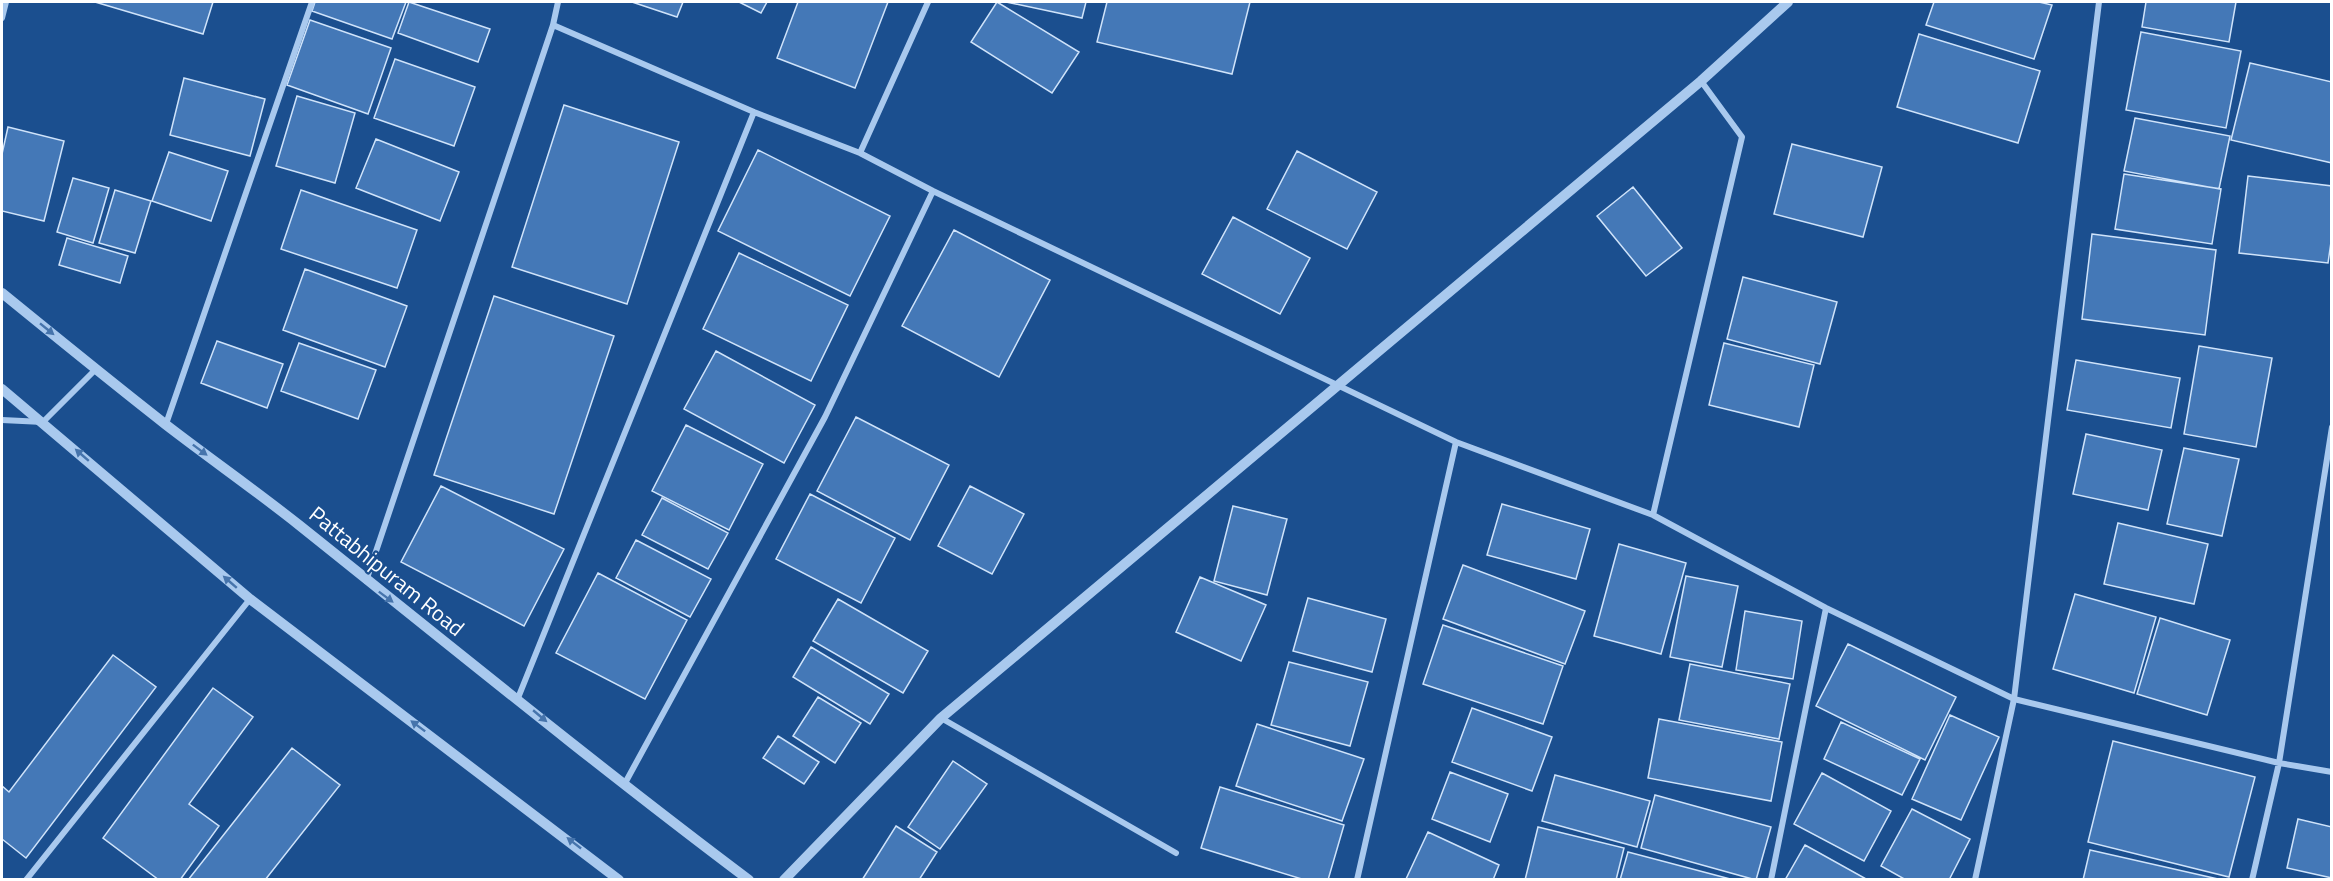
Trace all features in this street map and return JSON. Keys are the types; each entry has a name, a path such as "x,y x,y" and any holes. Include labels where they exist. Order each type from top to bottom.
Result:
{"street":[{"path":"2,18 6,2"},
{"path":"166,424 312,2"},
{"path":"365,581 553,25 558,2"},
{"path":"860,153 928,2"},
{"path":"784,879 941,718 1335,385 1701,81 1788,2"},
{"path":"1975,879 2014,699 2099,2"},
{"path":"553,25 754,112 860,153 933,191 1456,442 1653,516 1826,608 2014,699 2279,763 2331,772"},
{"path":"1653,516 1742,136 1701,81"},
{"path":"518,698 754,112"},
{"path":"624,786 825,417 933,191"},
{"name":"Pattabhipuram Road","path":"2,293 166,424 298,525 365,581 518,698 624,786 749,879"},
{"path":"2,420 43,422 96,368"},
{"path":"2,389 250,599 620,879"},
{"path":"2252,879 2279,763 2331,427"},
{"path":"1357,879 1456,442"},
{"path":"26,879 250,599"},
{"path":"1771,879 1826,608"},
{"path":"941,718 1176,853"}],"building":[{"path":"95,2 213,2 203,34"},
{"path":"315,2 406,2 392,39 312,11"},
{"path":"409,2 490,29 478,62 398,33"},
{"path":"632,2 683,2 677,17"},
{"path":"739,2 767,2 761,13"},
{"path":"798,2 888,2 855,88 777,58"},
{"path":"997,2 1079,52 1052,93 971,42"},
{"path":"1006,2 1086,2 1082,18"},
{"path":"1107,2 1250,2 1232,74 1097,42"},
{"path":"1934,2 2039,2 2052,5 2034,59 1926,25"},
{"path":"2146,2 2236,2 2229,42 2142,27"},
{"path":"310,20 391,48 368,114 287,85"},
{"path":"2141,32 2241,51 2226,128 2126,110"},
{"path":"1919,34 2040,71 2018,143 1897,107"},
{"path":"395,59 475,87 454,146 374,118"},
{"path":"2250,63 2332,82 2332,163 2231,140"},
{"path":"184,78 265,99 250,156 170,135"},
{"path":"297,96 355,113 335,183 276,166"},
{"path":"564,105 679,142 627,304 512,267"},
{"path":"2135,118 2230,136 2219,189 2124,171"},
{"path":"8,127 64,141 44,221 2,211 2,154"},
{"path":"376,139 459,172 440,221 356,188"},
{"path":"1792,144 1882,167 1863,237 1774,214"},
{"path":"758,150 890,216 850,296 718,231"},
{"path":"1297,151 1377,192 1347,249 1267,209"},
{"path":"169,152 228,171 211,221 152,201"},
{"path":"2124,174 2221,189 2212,244 2115,229"},
{"path":"2248,176 2332,186 2332,235 2328,263 2239,253"},
{"path":"73,178 109,188 93,243 57,232"},
{"path":"1633,187 1682,248 1646,276 1597,216"},
{"path":"115,190 151,201 135,253 99,243"},
{"path":"301,190 417,230 397,288 281,249"},
{"path":"1233,217 1310,258 1280,314 1202,274"},
{"path":"954,230 1050,280 999,377 902,326"},
{"path":"2092,234 2216,250 2205,335 2082,319"},
{"path":"67,238 128,256 120,283 59,265"},
{"path":"739,253 848,305 811,381 703,329"},
{"path":"305,269 407,306 385,367 283,330"},
{"path":"1743,277 1837,302 1820,364 1727,339"},
{"path":"494,296 614,336 554,514 434,475"},
{"path":"217,341 283,364 267,408 201,383"},
{"path":"299,343 376,370 358,419 281,391"},
{"path":"1724,343 1814,365 1799,427 1709,405"},
{"path":"2199,346 2272,358 2256,447 2184,434"},
{"path":"716,351 815,405 784,463 684,409"},
{"path":"2076,360 2180,378 2171,428 2067,410"},
{"path":"856,417 949,465 910,540 817,491"},
{"path":"686,425 763,464 729,530 652,491"},
{"path":"2086,434 2162,450 2148,510 2073,494"},
{"path":"2184,448 2239,459 2222,536 2167,524"},
{"path":"441,486 564,549 524,626 401,562"},
{"path":"970,486 1024,514 992,574 938,546"},
{"path":"810,494 895,538 861,603 776,559"},
{"path":"662,498 728,533 708,569 642,535"},
{"path":"1502,504 1590,529 1576,579 1487,555"},
{"path":"1233,506 1287,519 1267,595 1214,581"},
{"path":"2118,523 2208,544 2194,604 2104,584"},
{"path":"636,540 711,579 690,617 616,578"},
{"path":"1619,544 1686,563 1661,654 1594,636"},
{"path":"1463,565 1585,611 1565,664 1443,619"},
{"path":"598,573 687,620 645,699 556,653"},
{"path":"1686,576 1738,586 1722,667 1670,657"},
{"path":"1200,577 1266,605 1241,661 1176,632"},
{"path":"2075,594 2156,617 2134,693 2053,669"},
{"path":"1308,598 1386,619 1372,672 1293,651"},
{"path":"838,599 928,651 903,693 813,641"},
{"path":"1745,611 1802,621 1793,679 1736,670"},
{"path":"2160,618 2230,640 2207,715 2137,694"},
{"path":"1443,625 1563,666 1543,724 1423,684"},
{"path":"1848,644 1956,697 1925,760 1816,706"},
{"path":"811,647 889,694 870,724 793,677"},
{"path":"113,655 156,687 26,858 2,839 2,786 9,792"},
{"path":"1289,662 1368,682 1350,746 1271,725"},
{"path":"1690,664 1790,684 1779,739 1679,720"},
{"path":"213,688 253,717 189,804 219,826 180,880 159,880 103,838"},
{"path":"818,697 861,723 835,763 793,736"},
{"path":"1472,708 1552,737 1532,791 1452,762"},
{"path":"1950,715 1999,737 1961,820 1912,799"},
{"path":"1659,719 1782,742 1771,801 1648,778"},
{"path":"1841,722 1920,759 1902,795 1824,759"},
{"path":"1257,724 1364,759 1342,821 1236,786"},
{"path":"778,736 819,762 804,784 763,758"},
{"path":"2113,741 2255,777 2229,877 2088,842"},
{"path":"292,748 340,785 265,880 188,880"},
{"path":"953,761 987,784 940,849 908,827"},
{"path":"1450,772 1508,794 1490,842 1432,819"},
{"path":"1822,773 1891,811 1864,861 1794,824"},
{"path":"1555,775 1650,801 1637,847 1542,821"},
{"path":"1220,787 1344,825 1328,880 1305,880 1201,848"},
{"path":"1655,795 1771,827 1756,880 1641,848"},
{"path":"1912,809 1970,839 1949,880 1906,880 1881,866"},
{"path":"2298,819 2332,827 2332,878 2287,868"},
{"path":"896,826 937,852 919,880 862,880"},
{"path":"1538,827 1624,848 1616,880 1525,880"},
{"path":"1428,832 1499,865 1493,880 1406,879"},
{"path":"1805,845 1868,880 1785,880"},
{"path":"2090,850 2218,879 2083,880"},
{"path":"1628,852 1734,880 1620,880"}]}
